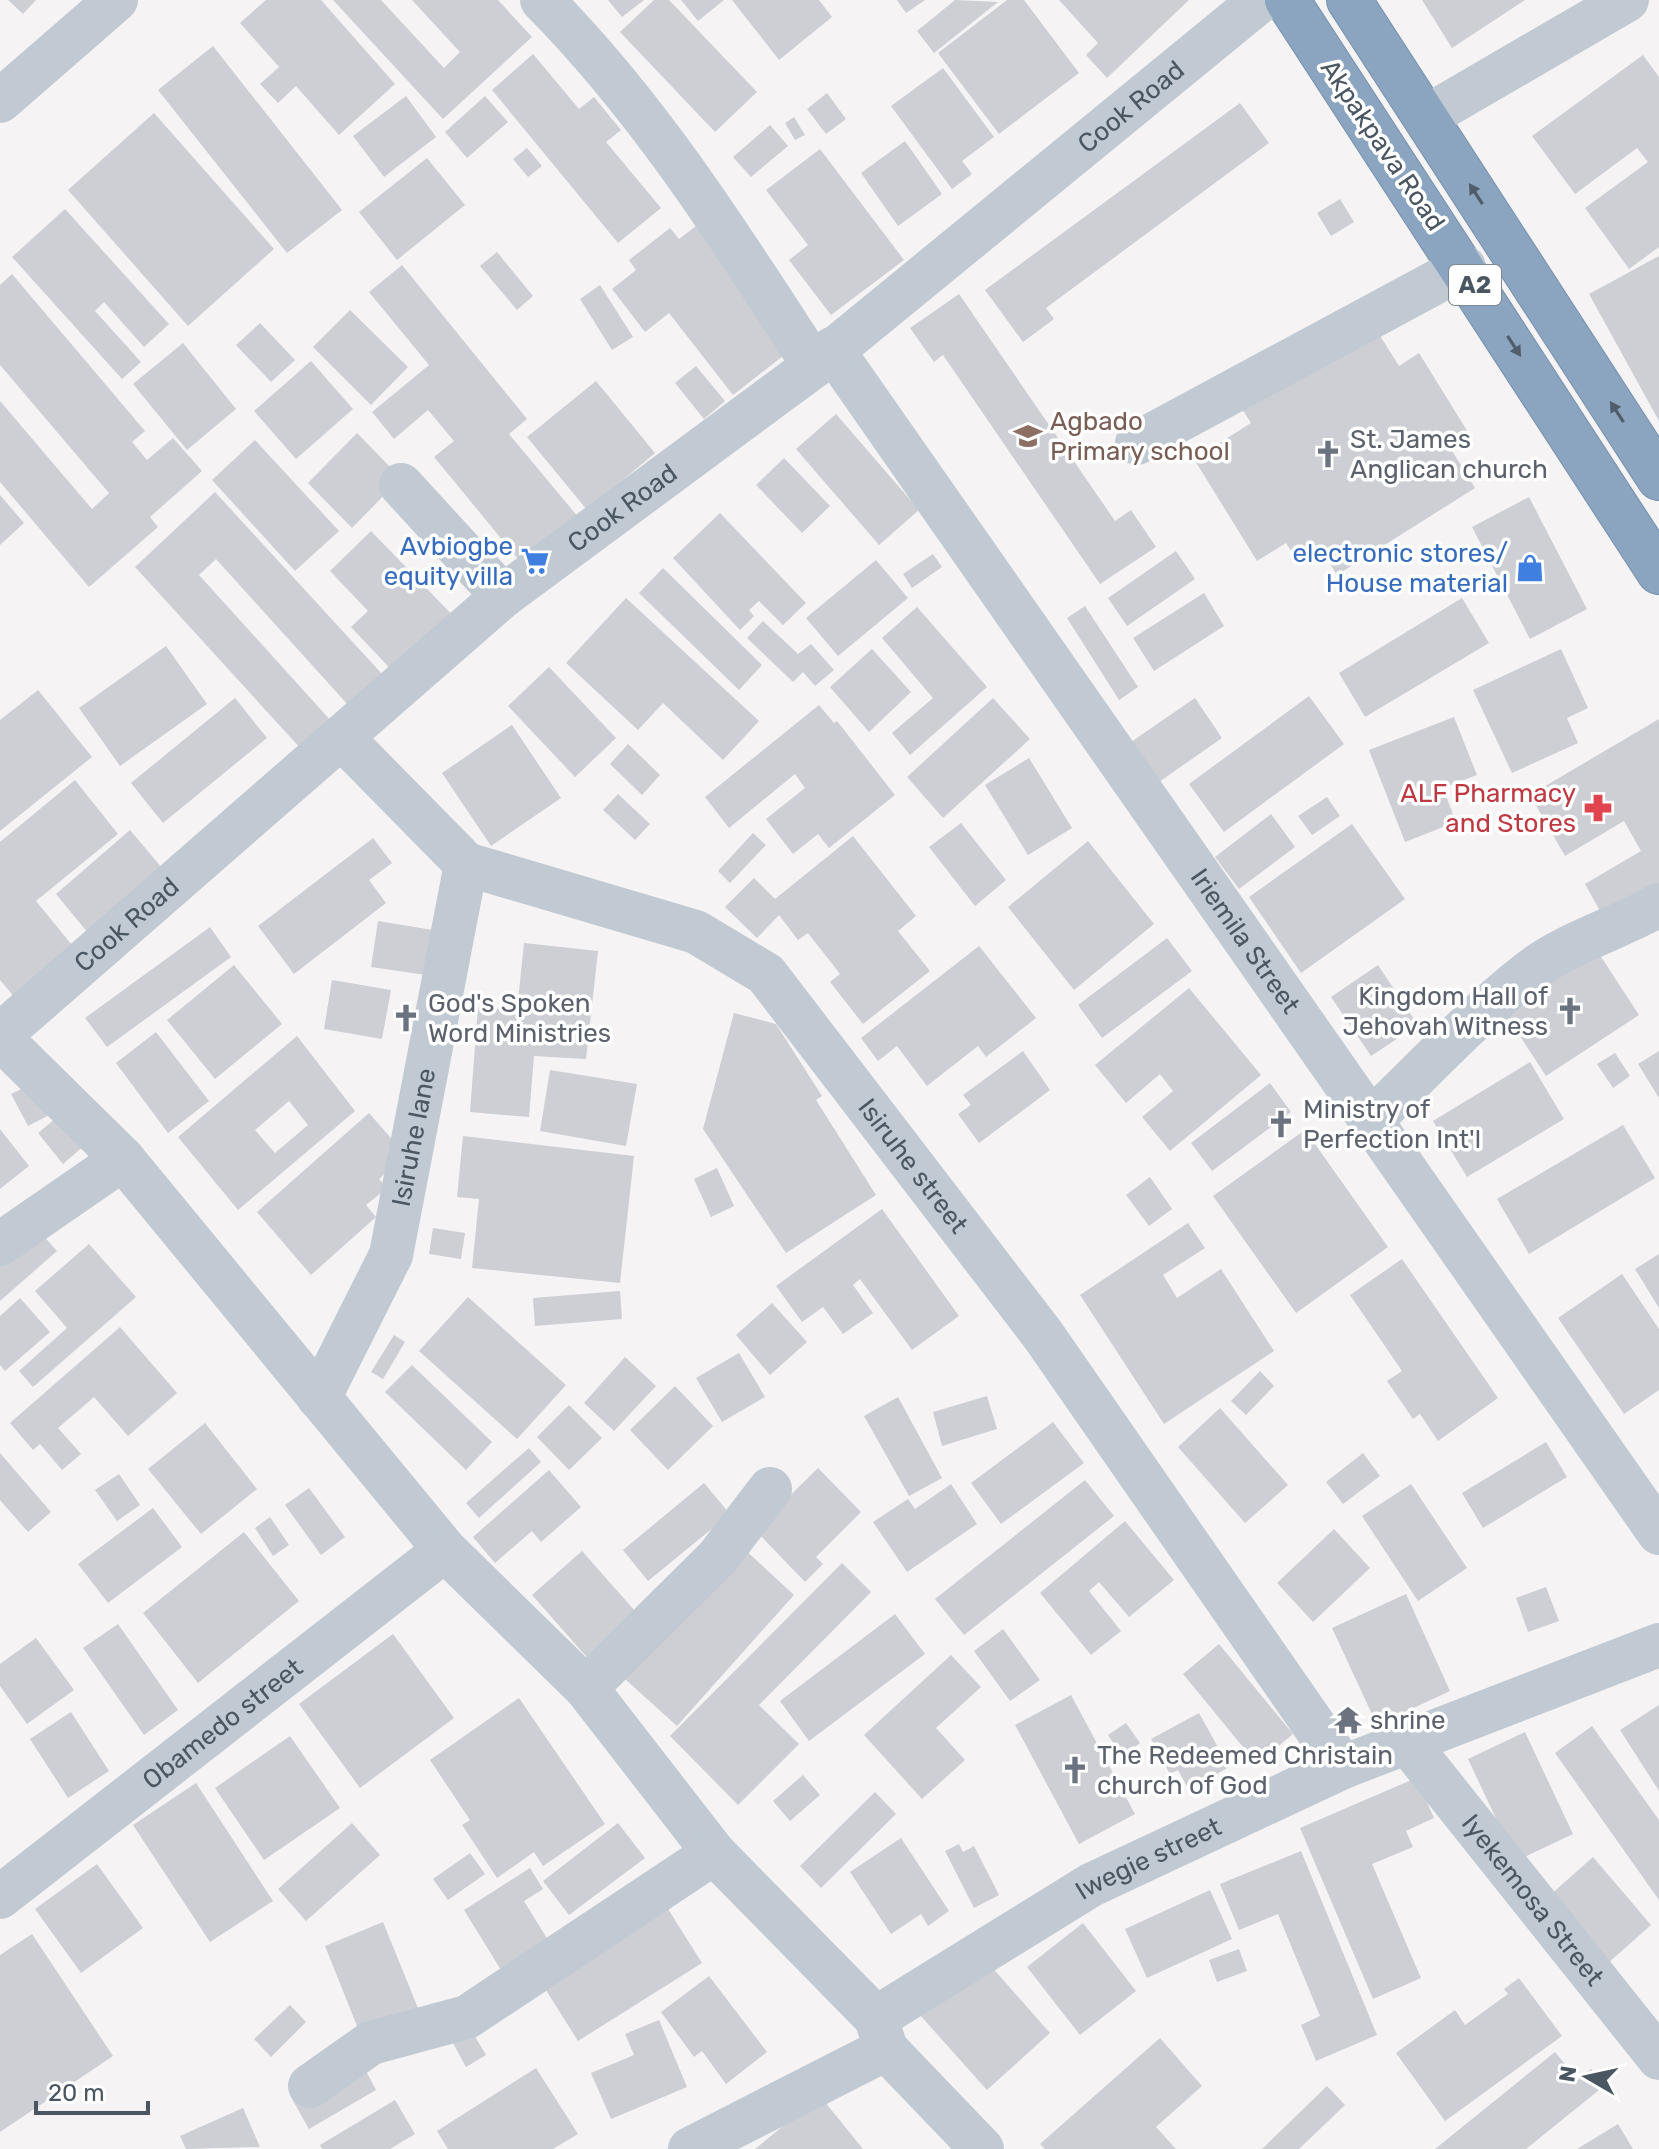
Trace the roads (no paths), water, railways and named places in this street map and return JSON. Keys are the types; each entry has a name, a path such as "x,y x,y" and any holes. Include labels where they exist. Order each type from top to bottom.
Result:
{"highway":[{"name":"Akpakpava Road","path":"1287,0 1464,267 1659,572"},
{"name":"Akpakpava Road","path":"1349,0 1659,478"}],"street":[{"path":"6,84 116,0"},
{"name":"Iriemila Street","path":"542,0 591,49 696,184 823,358 1370,1121 1659,1533"},
{"name":"Cook Road","path":"0,1036 503,596 823,358 1261,0"},
{"path":"1426,117 1627,0"},
{"path":"1137,443 1464,267"},
{"path":"401,485 503,596"},
{"name":"Isiruhe street","path":"342,738 466,864 696,932 766,974 1043,1335 1343,1767"},
{"name":"Isiruhe lane","path":"319,1398 391,1255 466,864"},
{"path":"1370,1121 1529,971 1659,905"},
{"path":"0,1036 123,1159 445,1550 586,1688 714,1853 881,2033 982,2149"},
{"path":"0,1244 123,1159"},
{"path":"586,1688 718,1557 770,1489"},
{"name":"Obamedo street","path":"0,1897 445,1550"},
{"name":"Iwegie street","path":"690,2149 881,2033 1091,1885 1343,1767 1659,1645"},
{"name":"Iyekemosa Street","path":"1407,1742 1659,2058"},
{"path":"310,2086 371,2043 467,2017 714,1853"}],"place":[{"name":"Agbado Primary school","path":"1028,436"},
{"name":"St. James Anglican church","path":"1328,454"},
{"name":"Avbiogbe equity villa","path":"535,561"},
{"name":"electronic stores/ House material","path":"1530,568"},
{"name":"ALF Pharmacy and Stores","path":"1598,808"},
{"name":"Kingdom Hall of Jehovah Witness","path":"1570,1011"},
{"name":"God's Spoken Word Ministries","path":"406,1018"},
{"name":"Ministry of Perfection Int'l","path":"1281,1124"},
{"name":"shrine","path":"1348,1720"},
{"name":"The Redeemed Christain church of God","path":"1075,1770"}]}
